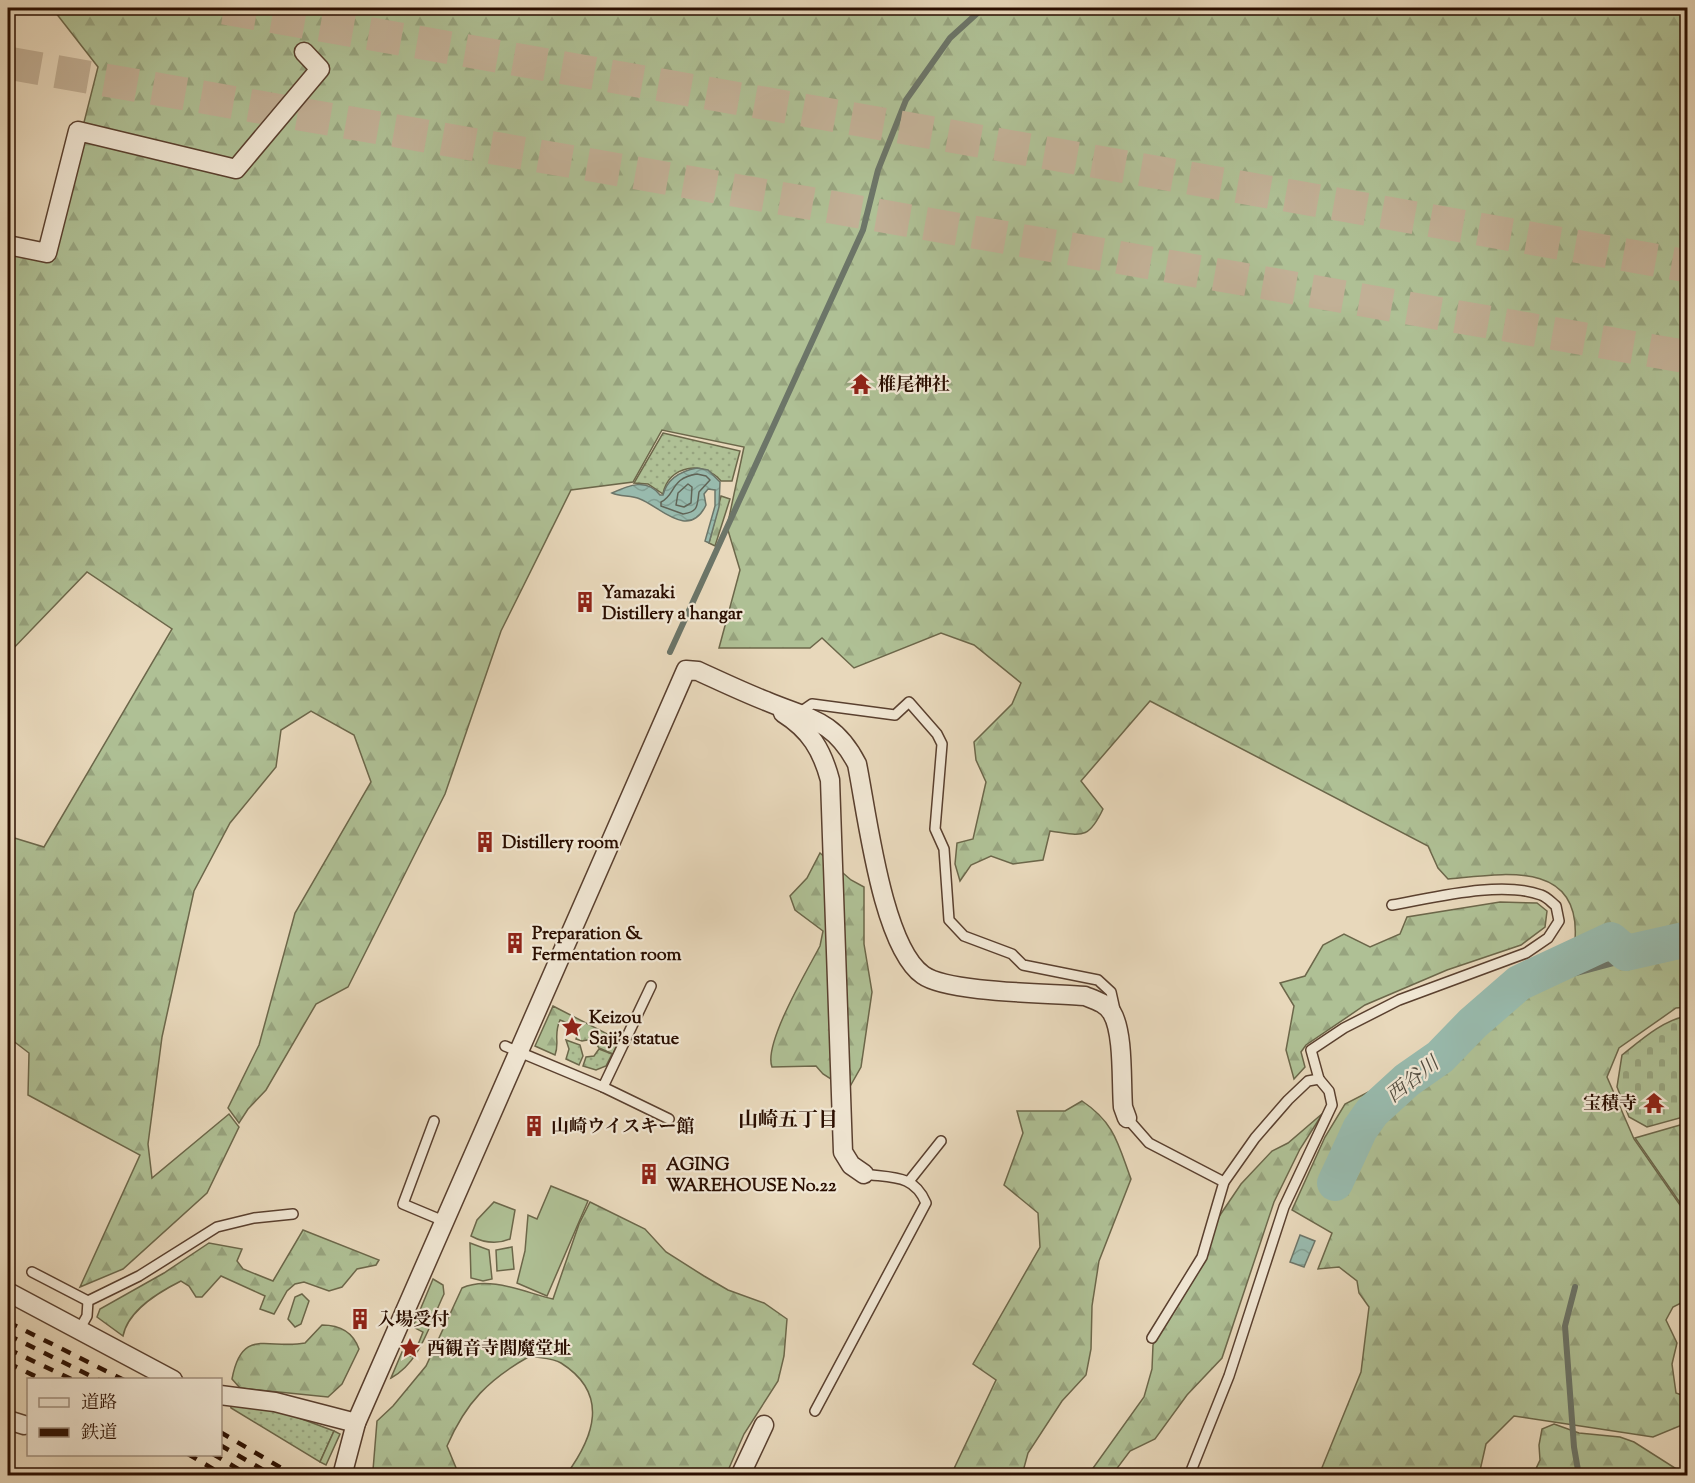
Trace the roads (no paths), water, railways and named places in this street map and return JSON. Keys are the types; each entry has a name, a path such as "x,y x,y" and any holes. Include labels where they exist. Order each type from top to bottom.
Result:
{"street":[{"path":"8,244 47,253 78,130 236,169 320,69 304,52"},
{"path":"342,1476 356,1423 446,1222 512,1049 686,670 698,671 767,702 799,713 832,730 847,743 857,764 888,916 899,943 912,964 923,975 965,987 1085,996 1101,1002 1112,1012 1117,1026 1123,1107 1127,1118"},
{"path":"767,702 798,722 816,742 830,780 843,1152 851,1165 864,1174"},
{"path":"8,1292 169,1378"},
{"path":"222,1395 285,1404 356,1423"},
{"path":"740,1476 764,1425"}],"lane":[{"path":"799,713 812,704 895,715 909,702 937,734 942,744 935,829 944,849 949,920 954,928 964,936 1012,954 1023,965 1098,980 1111,992 1117,1026"},
{"path":"1189,1476 1229,1376 1284,1207 1332,1105 1329,1091 1319,1079 1311,1050 1344,1028 1399,1000 1526,953 1548,938 1559,921 1556,906 1543,896 1525,891 1496,890 1392,905"},
{"path":"603,1087 651,986"},
{"path":"512,1049 603,1087 669,1119"},
{"path":"1152,1338 1202,1257 1220,1203 1224,1182 1255,1138 1288,1100 1308,1081 1319,1079"},
{"path":"1127,1118 1149,1143 1224,1182"},
{"path":"434,1121 403,1204 446,1222"},
{"path":"910,1180 941,1141"},
{"path":"815,1411 927,1203 921,1190 910,1180 864,1174"},
{"path":"87,1301 139,1276 217,1227 254,1218 293,1214"},
{"path":"32,1272 87,1301"},
{"path":"79,1330 87,1316 87,1301"}],"water":[{"path":"697,468 708,470 720,482 719,507 709,543 705,541 715,506 715,490 708,489 704,494 706,505 699,515 691,520 683,521 640,499 612,493 631,486 644,485 663,495 671,480 686,471"},
{"path":"1300,1235 1315,1241 1304,1267 1290,1262"}],"waterway":[{"path":"670,652 863,230 878,170 906,100 950,38 983,8"},
{"name":"西谷川","path":"1335,1183 1360,1129 1372,1112 1407,1080 1440,1057 1473,1023 1519,983 1611,940 1626,953 1688,939"},
{"name":"西谷川","path":"1509,991 1617,962 1626,953"},
{"path":"1575,1287 1565,1326 1574,1447 1579,1476"}],"tunnel":[{"path":"224,8 1688,266"},
{"path":"8,63 1688,357"}],"railway":[{"path":"8,1322 120,1378"},
{"path":"8,1335 95,1378"},
{"path":"8,1349 69,1378"},
{"path":"8,1363 39,1378"},
{"path":"222,1433 295,1476"},
{"path":"222,1446 274,1476"},
{"path":"191,1456 225,1476"},
{"path":"216,1456 250,1476"}],"place":[{"name":"椎尾神社","path":"861,384"},
{"name":"Yamazaki Distillery a hangar","path":"585,602"},
{"name":"Distillery room","path":"485,842"},
{"name":"Preparation & Fermentation room","path":"515,943"},
{"name":"Keizou Saji's statue","path":"572,1027"},
{"name":"宝積寺","path":"1654,1103"},
{"name":"山崎ウイスキー館","path":"534,1126"},
{"name":"AGING WAREHOUSE No.22","path":"649,1174"},
{"name":"入場受付","path":"360,1319"},
{"name":"西観音寺閻魔堂址","path":"410,1348"}],"district":[{"name":"山崎五丁目","path":"788,1119"}]}
